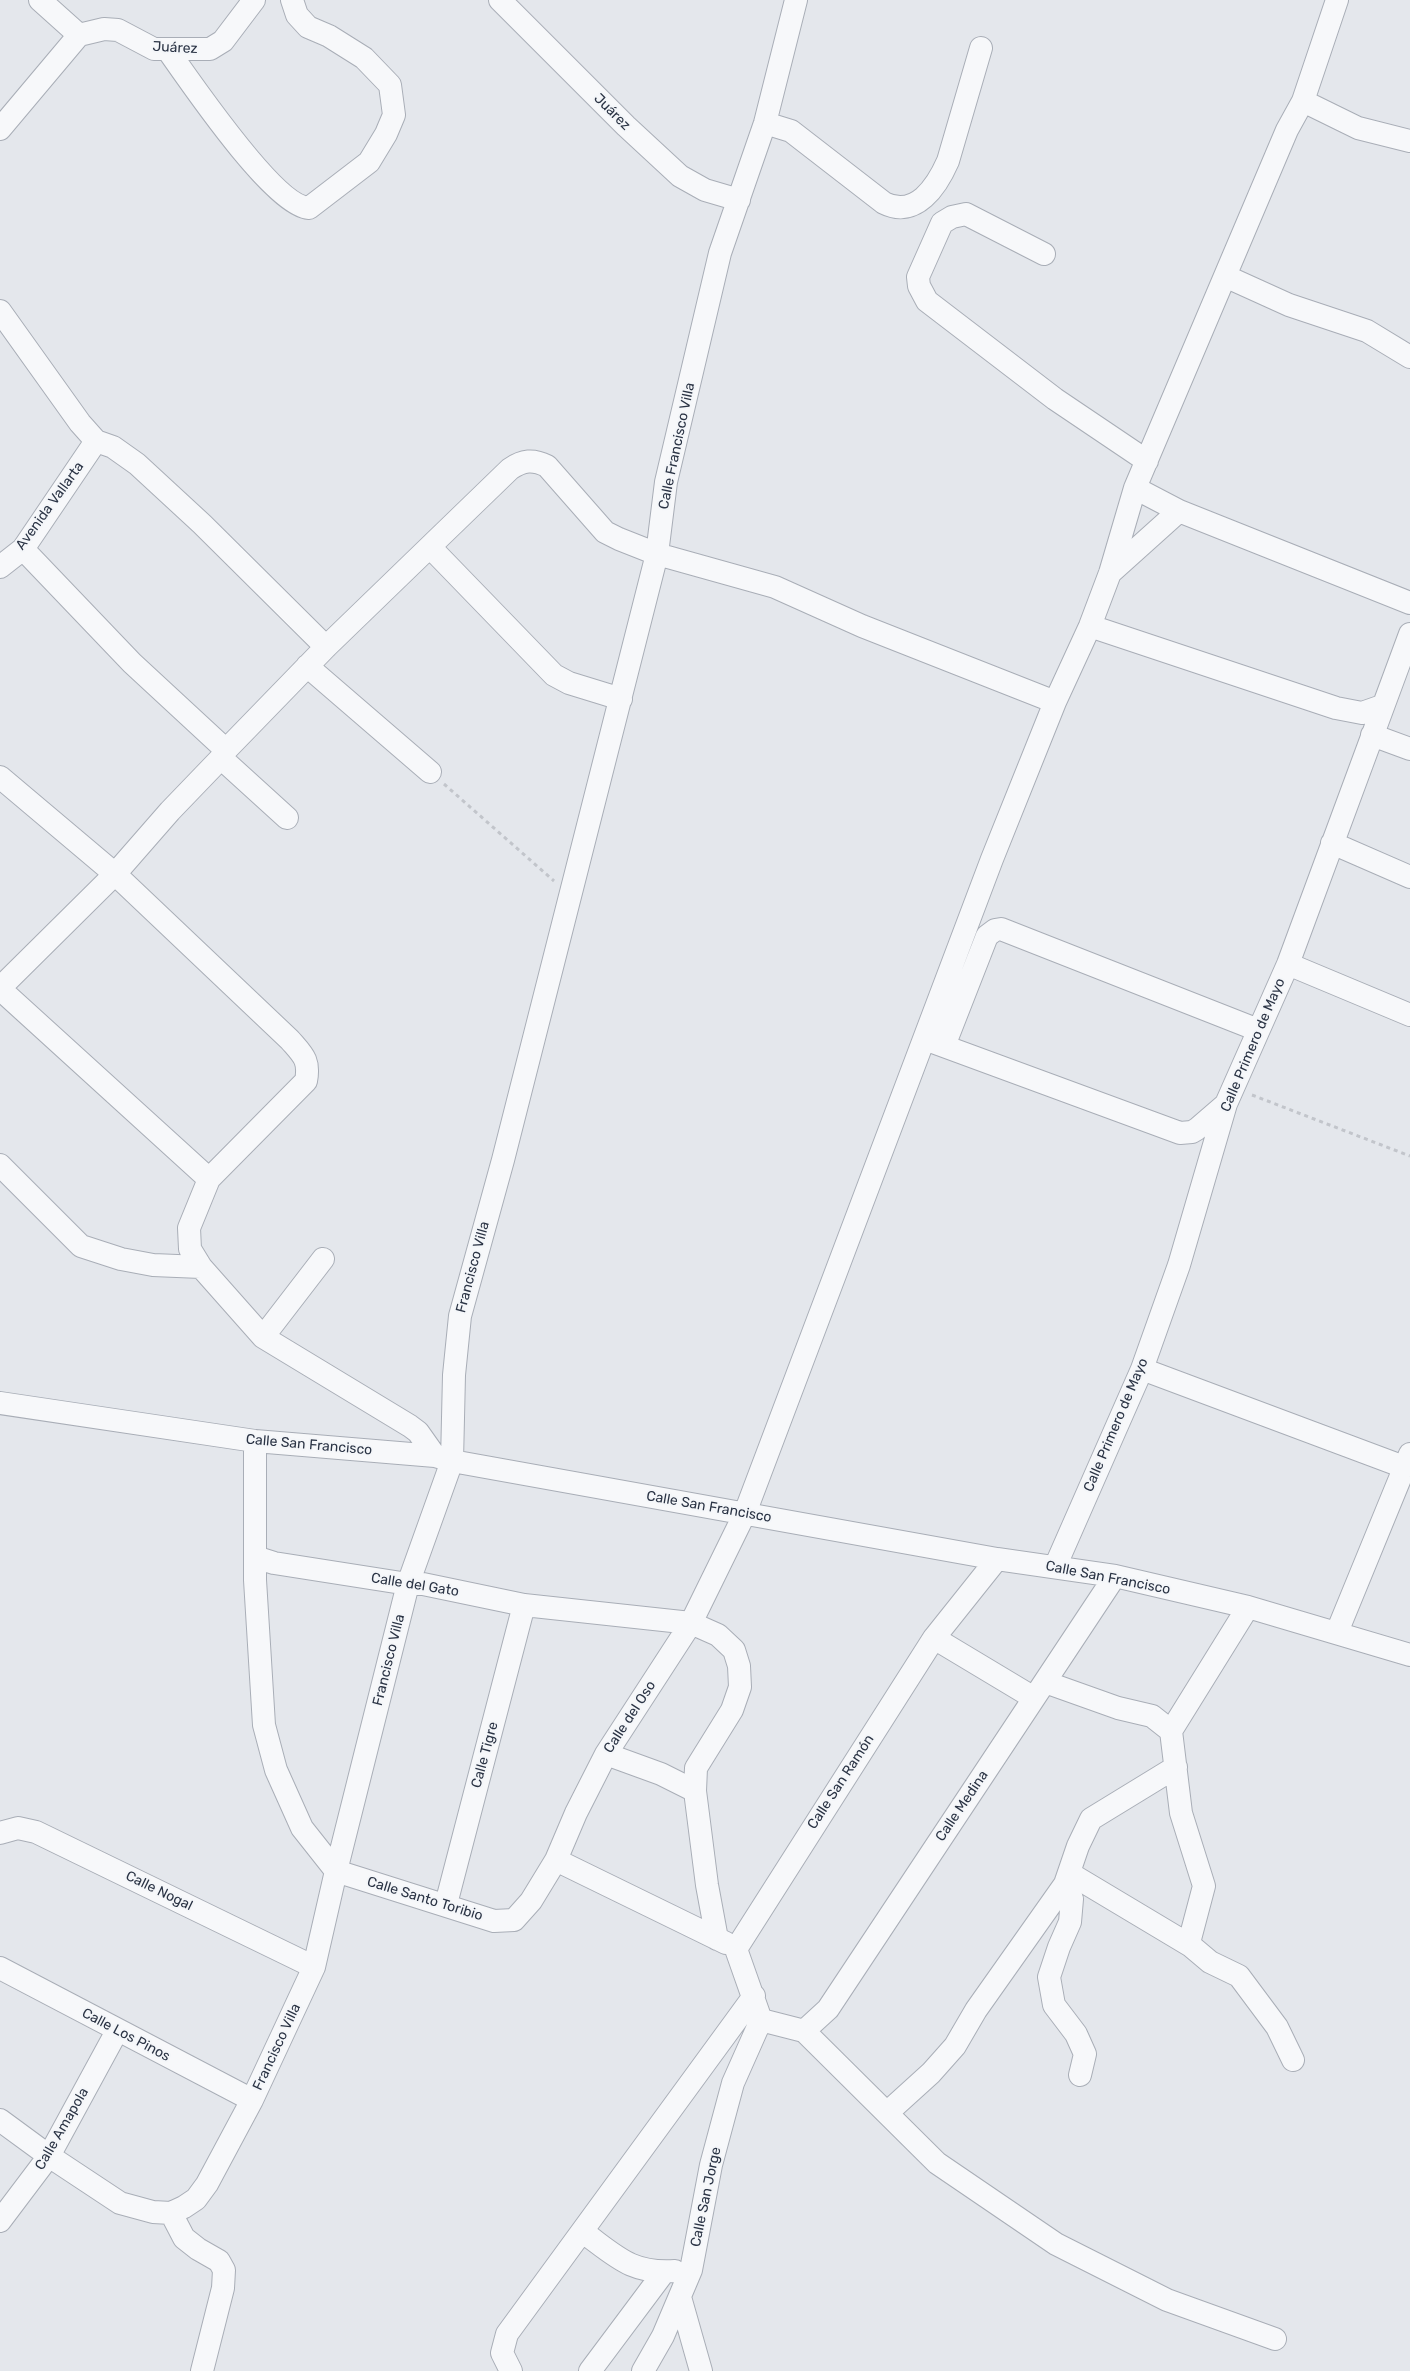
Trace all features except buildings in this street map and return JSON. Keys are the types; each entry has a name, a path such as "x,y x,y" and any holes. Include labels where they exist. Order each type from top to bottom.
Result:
{"street":[{"path":"0,128 79,35 40,0"},
{"name":"Juárez","path":"79,35 104,29 118,30 154,49 203,50 217,45 228,35 254,0"},
{"path":"167,49 200,96 253,164 288,200 302,208 309,208 369,162 386,134 394,115 390,85 364,58 329,36 308,27 297,16 292,0"},
{"name":"Juárez","path":"500,0 680,176 705,190 739,200"},
{"name":"Calle Francisco Villa","path":"569,895 657,554 666,482 720,253 765,123 796,0"},
{"path":"935,1042 992,859 1055,702 1090,626 1110,573 1135,488 1286,130 1303,101 1337,0"},
{"path":"765,123 790,131 884,203 898,207 911,205 924,198 942,176 981,48"},
{"path":"1303,101 1358,128 1410,141"},
{"path":"1044,254 966,214 952,216 942,222 918,276 919,286 927,301 1055,399 1147,461"},
{"path":"1225,276 1289,305 1366,331 1410,357"},
{"path":"0,311 80,423 96,441 114,448 137,464 202,524 326,646"},
{"name":"Avenida Vallarta","path":"0,567 23,549 96,441"},
{"path":"209,1179 0,988 116,874 170,811 326,646 518,464 537,461 547,466 605,532 657,554 775,587 862,626 1055,702"},
{"path":"1135,488 1179,511 1410,602"},
{"path":"1110,573 1179,511"},
{"path":"430,548 554,675 569,683 621,699"},
{"path":"23,549 132,663 287,818"},
{"path":"1090,626 1336,708 1362,712 1382,706"},
{"name":"Calle Primero de Mayo","path":"1055,1567 1142,1369 1179,1265 1229,1096 1288,964 1410,634"},
{"path":"307,666 430,772"},
{"path":"1372,735 1410,749"},
{"path":"0,777 116,874 290,1040 306,1060 309,1068 306,1081 209,1179 189,1228 190,1249 201,1267 263,1337 410,1426 443,1459"},
{"path":"1332,843 1410,877"},
{"name":"Francisco Villa","path":"171,2213 184,2207 196,2198 207,2184 252,2100 314,1967 336,1871 408,1584 443,1459 460,1316 503,1160 569,895"},
{"path":"935,1042 987,936 995,930 1001,929 1258,1030"},
{"path":"1288,964 1410,1015"},
{"path":"935,1042 1180,1133 1192,1132 1197,1129 1229,1096"},
{"name":"Calle del Oso","path":"514,1920 531,1901 556,1860 576,1813 606,1754 691,1623 745,1513 935,1042"},
{"path":"0,1165 81,1246 121,1259 153,1265 201,1267"},
{"path":"263,1337 323,1259"},
{"path":"1142,1369 1407,1460 1337,1632"},
{"name":"Calle San Francisco","path":"0,1403 255,1441 443,1459 997,1559 1115,1576 1248,1607 1410,1655"},
{"path":"255,1441 255,1557 264,1725 276,1770 302,1828 336,1871"},
{"name":"Calle del Gato","path":"255,1557 274,1562 408,1584 423,1584 524,1605 691,1623 718,1635 734,1650 740,1666 740,1686 732,1710 696,1768 695,1791 707,1885 727,1944"},
{"name":"Calle San Ramón","path":"727,1944 934,1638 997,1559"},
{"name":"Calle Medina","path":"804,2031 828,2009 1115,1576"},
{"name":"Calle Tigre","path":"446,1904 524,1605"},
{"path":"1191,1946 1190,1939 1204,1886 1181,1813 1171,1731 1248,1607"},
{"path":"934,1638 1040,1690 1152,1716 1171,1731"},
{"path":"606,1754 661,1774 695,1791"},
{"path":"888,2112 931,2073 955,2046 976,2010 1067,1879 1078,1846 1091,1820 1133,1792 1176,1767"},
{"name":"Calle Nogal","path":"0,1833 18,1828 36,1832 314,1967"},
{"path":"556,1860 727,1944 754,1996 761,2020 804,2031 937,2162 1056,2244 1167,2300 1274,2339"},
{"name":"Calle Santo Toribio","path":"336,1871 446,1904 494,1921 514,1920"},
{"path":"1067,1879 1191,1946 1210,1962 1239,1976 1277,2027 1293,2060"},
{"path":"1067,1879 1072,1899 1070,1922 1059,1947 1050,1977 1054,2005 1076,2034 1085,2054 1080,2075"},
{"name":"Calle Los Pinos","path":"0,1968 117,2031 252,2100"},
{"path":"508,2370 502,2353 507,2334 754,1996"},
{"name":"Calle San Jorge","path":"643,2371 663,2336 691,2270 710,2165 733,2083 761,2020"},
{"name":"Calle Amapola","path":"0,2221 49,2156 117,2031"},
{"path":"728,2032 748,2047"},
{"path":"0,2120 49,2156 120,2203 153,2212 171,2213 184,2238 198,2249 219,2261 224,2270 223,2288 202,2371"},
{"path":"583,2232 626,2264 644,2270 664,2272 691,2270"},
{"path":"590,2371 664,2272"},
{"path":"680,2297 702,2371"}],"path":[{"path":"430,772 569,895"},
{"path":"1229,1096 1410,1156"}]}
